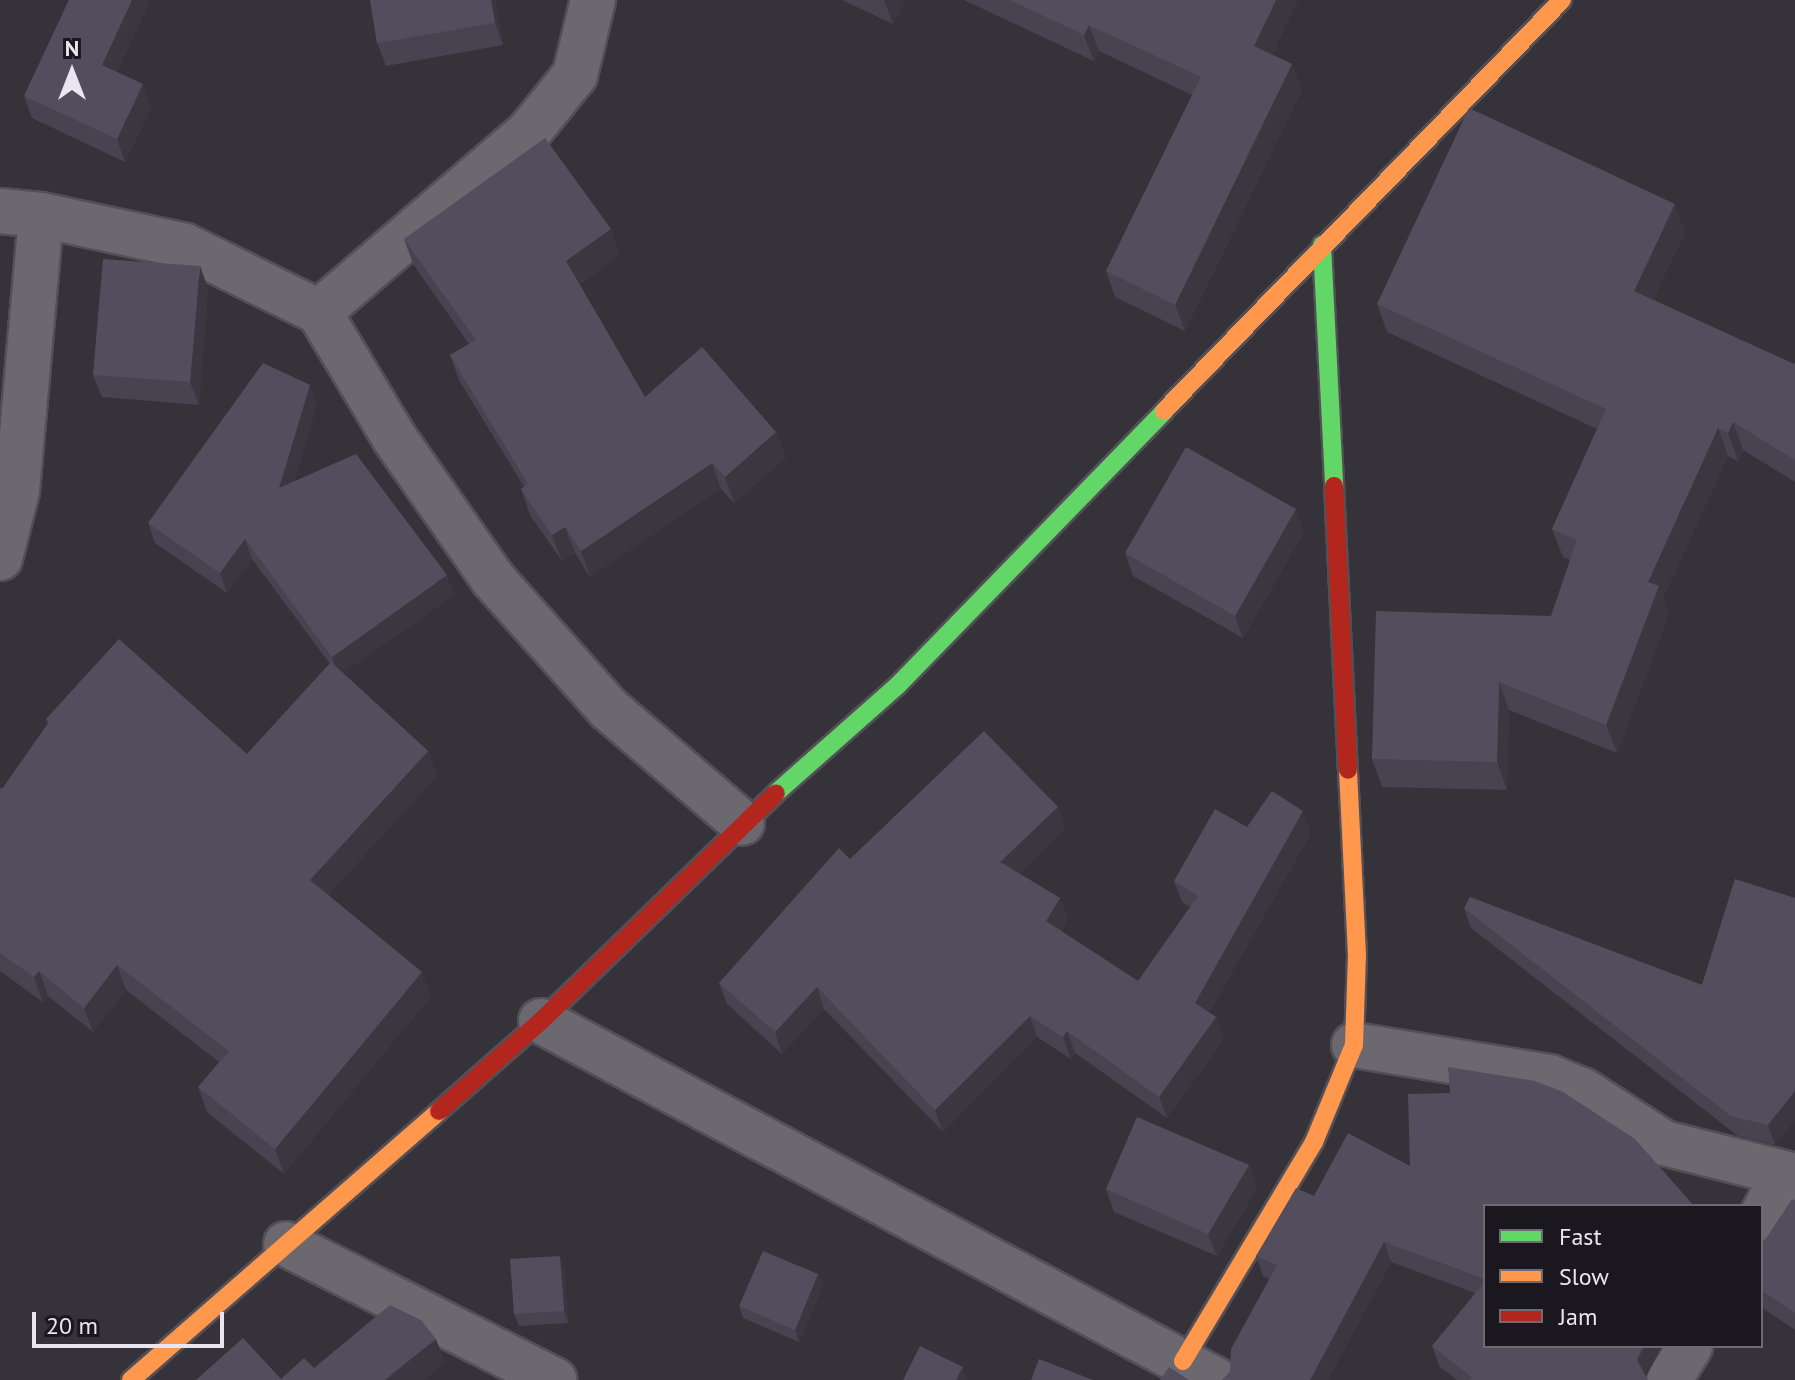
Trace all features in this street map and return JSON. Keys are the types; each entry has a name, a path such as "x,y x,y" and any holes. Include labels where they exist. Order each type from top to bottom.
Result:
{"street":[{"path":"319,312 528,133 575,75 593,0"},
{"path":"131,1380 541,1021 742,823 898,685 1562,0"},
{"path":"0,558 8,490 21,213 185,246 319,312 395,439 493,579 609,709 742,823"},
{"path":"541,1021 1176,1368 1314,1142 1354,1045 1356,940 1322,245"},
{"path":"1354,1045 1549,1077 1582,1090 1664,1143 1789,1176 1763,1215"},
{"path":"286,1244 554,1380"},
{"path":"1669,1380 1689,1348"}],"building":[{"path":"69,0 132,0 102,65 143,84 117,139 24,96"},
{"path":"370,0 491,0 495,23 377,43"},
{"path":"1010,0 1276,0 1254,46 1292,64 1175,305 1106,271 1201,77 1089,25 1084,35"},
{"path":"1469,108 1675,204 1634,291 1795,363 1795,460 1733,422 1728,433 1718,428 1648,582 1659,586 1606,725 1499,682 1497,762 1372,759 1376,611 1551,616 1577,540 1552,529 1606,409 1377,304"},
{"path":"545,138 611,229 566,261 645,397 702,347 776,432 725,477 712,463 581,551 565,527 552,535 521,489 528,484 450,355 476,340 404,239"},
{"path":"103,259 200,266 190,382 93,375"},
{"path":"263,363 310,385 279,488 356,454 447,575 332,657 245,539 220,573 148,523"},
{"path":"1186,447 1296,509 1235,616 1125,553"},
{"path":"119,639 247,754 331,662 428,751 310,880 422,972 275,1149 198,1087 229,1051 117,965 84,1008 39,971 34,977 0,953 0,788 49,722 46,719"},
{"path":"984,731 1058,807 1000,862 1060,898 1046,921 1138,981 1198,896 1174,881 1215,809 1247,827 1272,791 1303,811 1195,1003 1216,1017 1159,1097 1067,1031 1063,1037 1030,1016 935,1110 817,987 775,1032 719,983 839,848 850,859"},
{"path":"1735,879 1795,898 1795,1091 1768,1125 1731,1116 1464,908 1470,897 1702,985"},
{"path":"1448,1067 1535,1081 1563,1092 1635,1139 1692,1204 1483,1204 1483,1278 1384,1242 1310,1380 1222,1380 1230,1372 1231,1349 1277,1265 1256,1256 1296,1188 1314,1196 1348,1133 1410,1166 1408,1094 1450,1093"},
{"path":"1137,1117 1249,1165 1208,1234 1106,1189"},
{"path":"1792,1199 1795,1201 1795,1313 1763,1291 1763,1243"},
{"path":"763,1251 818,1274 795,1330 739,1306"},
{"path":"560,1256 564,1311 514,1314 510,1259"},
{"path":"1483,1284 1483,1348 1643,1348 1637,1360 1648,1380 1469,1380 1472,1377 1432,1346"},
{"path":"390,1305 421,1320 436,1339 385,1380 196,1380 243,1338 281,1379 304,1358 314,1368"},
{"path":"920,1346 963,1367 956,1380 903,1380"},
{"path":"1039,1359 1093,1380 1031,1380"},
{"path":"1169,1367 1189,1380 1160,1380"}],"traffic: fast":[{"path":"1322,245 1334,486"},
{"path":"776,793 898,685 1164,411"}],"traffic: slow":[{"path":"1164,411 1562,0"},
{"path":"1183,1361 1314,1142 1354,1045 1357,955 1348,770"},
{"path":"131,1380 439,1111"}],"traffic: jam":[{"path":"1334,486 1348,770"},
{"path":"439,1111 541,1021 776,793"}]}
